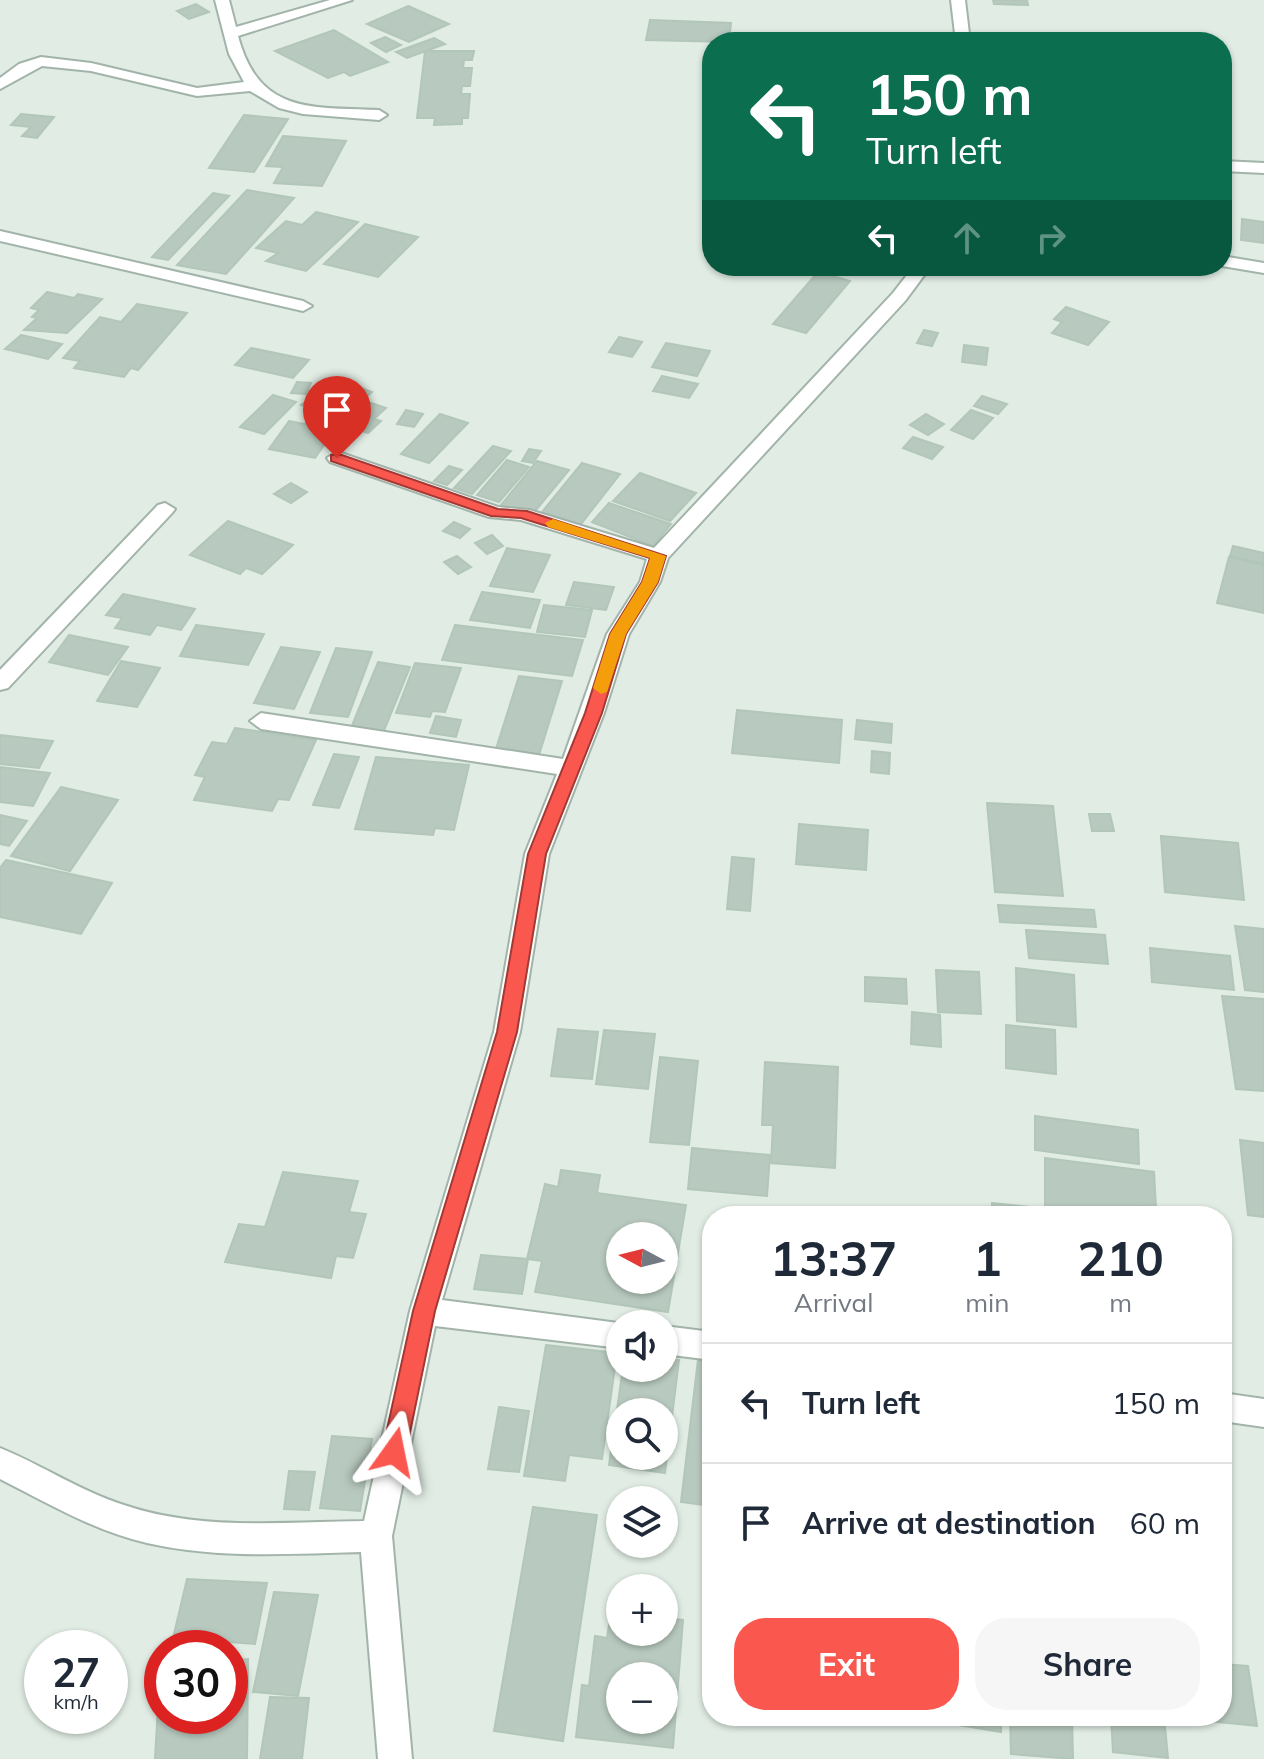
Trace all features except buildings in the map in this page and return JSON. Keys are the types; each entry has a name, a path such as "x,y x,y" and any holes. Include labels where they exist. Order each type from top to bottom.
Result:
{"street":[{"path":"222,0 242,69 251,86"},
{"path":"232,33 345,0"},
{"path":"958,0 962,32"},
{"path":"0,85 24,67 41,61 91,67 197,92 251,86 304,110 379,115"},
{"path":"1232,166 1264,168"},
{"path":"0,236 303,306"},
{"path":"1232,263 1264,268"},
{"path":"395,1759 376,1536 424,1311 507,1032 537,854 568,768 593,713 618,634 650,582 658,556 915,276"},
{"path":"337,458 496,513 522,514 658,556"},
{"path":"0,683 165,509"},
{"path":"261,721 568,768"},
{"path":"424,1311 606,1333"},
{"path":"678,1342 702,1345"},
{"path":"1232,1408 1264,1413"},
{"path":"0,1463 101,1512 145,1527 239,1538 376,1536"}],"slow traffic":[{"path":"553,523 658,556 650,582 618,634 601,688"}],"route":[{"path":"337,458 496,513 522,514 658,556 650,582 618,634 593,713 568,768 537,854 507,1032 424,1311 394,1452"}]}
